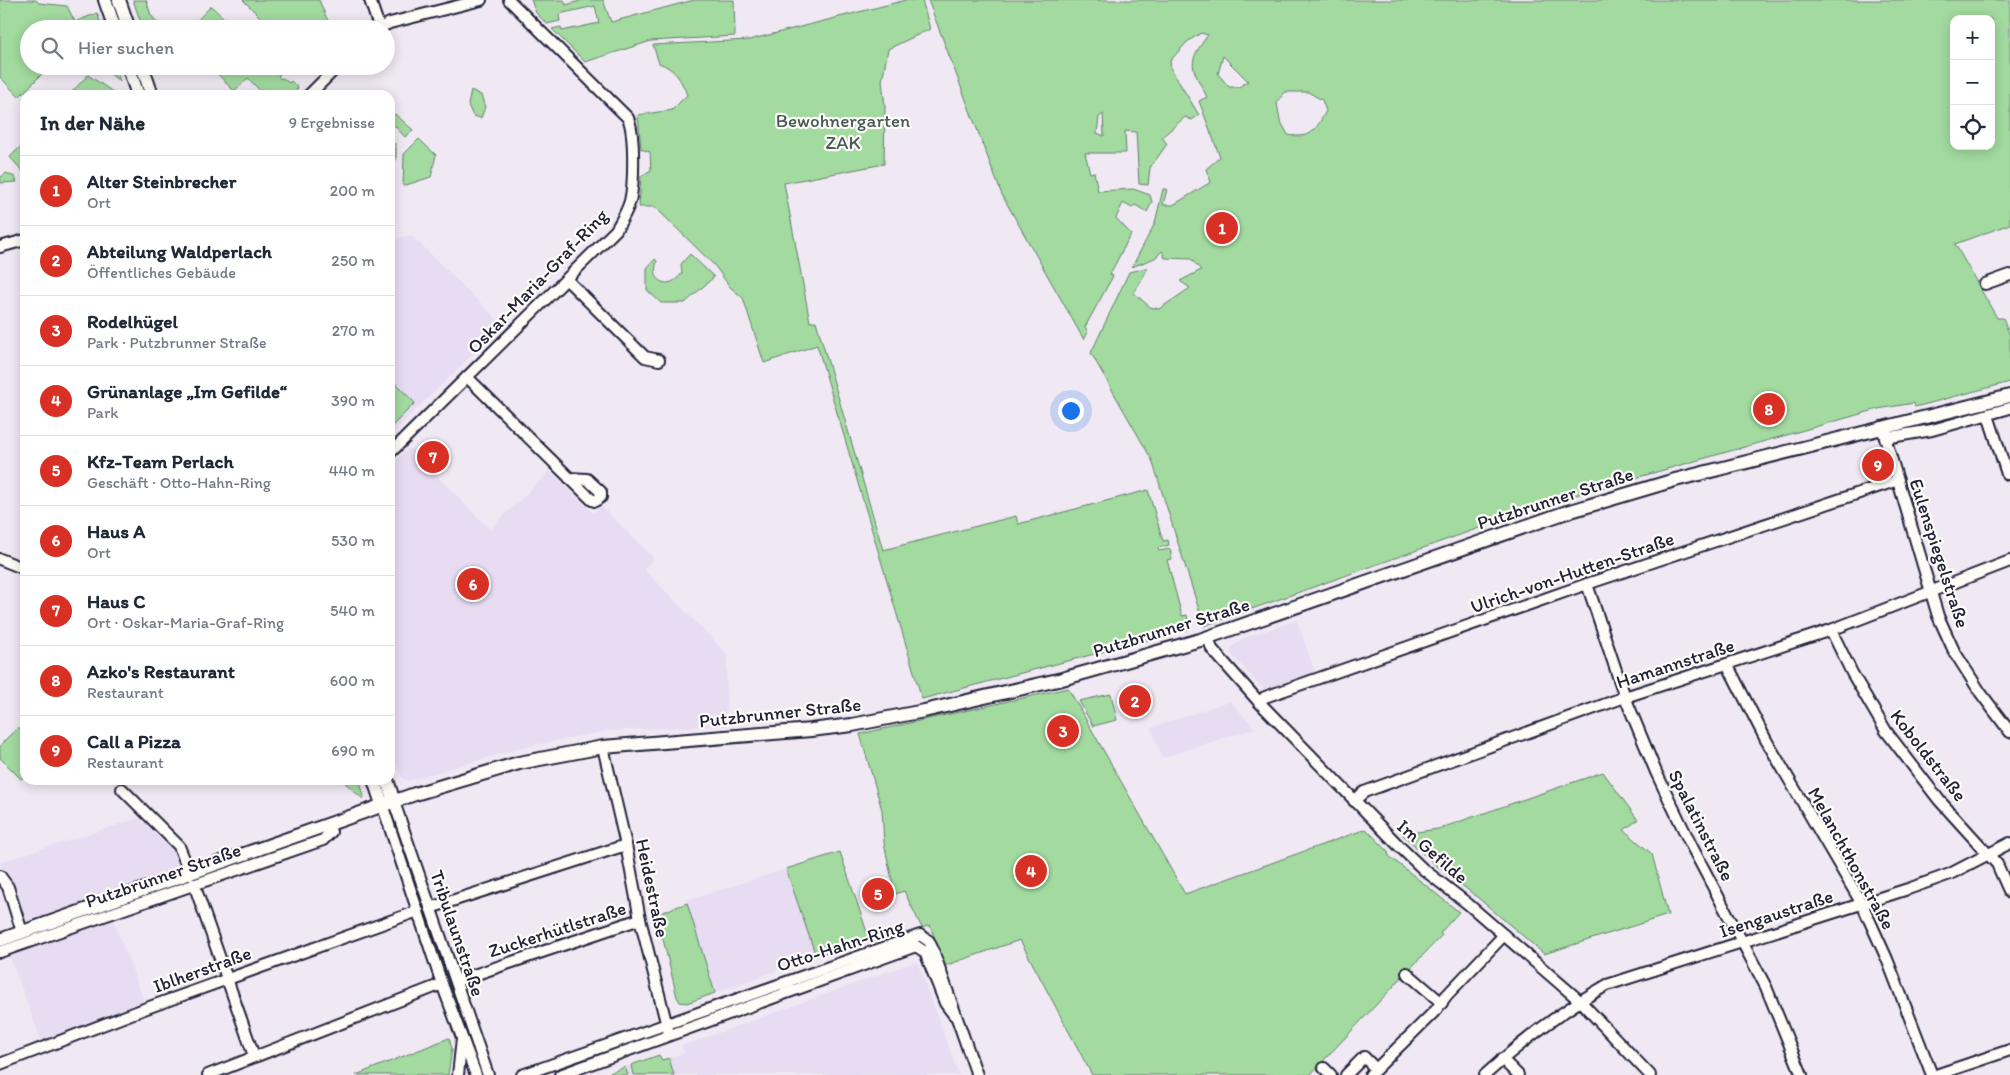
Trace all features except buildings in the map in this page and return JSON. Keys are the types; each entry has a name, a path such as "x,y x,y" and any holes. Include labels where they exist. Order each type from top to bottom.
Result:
{"main road":[{"path":"105,0 112,20"},
{"path":"119,0 126,20"},
{"path":"131,75 136,90"},
{"path":"145,75 150,90"},
{"name":"Putzbrunner Straße","path":"0,940 192,879 388,804 519,763 604,747 811,730 883,719 1054,681 1208,637 1564,513 1675,480 1884,433 2010,396"},
{"path":"377,785 388,804"},
{"path":"387,785 388,804"}],"street":[{"path":"370,0 376,20"},
{"path":"395,23 481,0"},
{"name":"Oskar-Maria-Graf-Ring","path":"395,448 616,230 625,214 632,192 631,124 617,106 511,0"},
{"path":"314,90 329,75"},
{"path":"0,247 20,241"},
{"path":"1986,284 2010,275"},
{"path":"567,280 644,357 659,360"},
{"path":"467,377 569,478"},
{"name":"Putzbrunner Straße","path":"1884,433 1924,432 2010,408"},
{"path":"1988,415 2007,474"},
{"name":"Eulenspiegelstraße","path":"1884,433 1931,592 1954,651 1980,692 2010,732"},
{"name":"Ulrich-von-Hutten-Straße","path":"1259,702 1265,697 1588,584 1898,480"},
{"path":"0,558 20,567"},
{"name":"Hamannstraße","path":"1354,801 1364,792 1625,697 1830,630 2010,560"},
{"name":"Spalatinstraße","path":"1588,584 1625,697 1673,808 1775,1006 1802,1075"},
{"name":"Koboldstraße","path":"1830,630 1852,673 1886,731 1939,800 1997,864 2010,894"},
{"name":"Im Gefilde","path":"1208,637 1212,649 1259,702 1423,870 1504,935 1580,1001 1650,1075"},
{"name":"Melanchthonstraße","path":"1727,664 1774,754 1862,904 1887,959 1934,1075"},
{"name":"Heidestraße","path":"604,747 626,845 640,920 670,1036"},
{"path":"122,789 179,846 254,1056"},
{"name":"Tribulaunstraße","path":"388,804 430,908 488,1075"},
{"name":"Tribulaunstraße","path":"388,804 418,911 442,984 476,1075"},
{"name":"Isengaustraße","path":"1485,1075 1502,1059 1580,1001 1607,985 1950,874 2010,843"},
{"path":"430,908 626,845"},
{"path":"0,876 8,887 22,932"},
{"name":"Putzbrunner Straße","path":"0,952 192,879"},
{"name":"Iblherstraße","path":"0,1064 227,978 418,911"},
{"name":"Zuckerhütlstraße","path":"456,981 640,920"},
{"path":"1346,1075 1364,1058 1373,1072 1442,1003 1504,935"},
{"path":"915,941 926,952 945,1003 955,1017 977,1075"},
{"name":"Otto-Hahn-Ring","path":"522,1075 915,941"},
{"name":"Otto-Hahn-Ring","path":"560,1075 670,1036 915,941"},
{"path":"1407,973 1442,1003"},
{"path":"208,1075 442,984"},
{"path":"458,1075 463,1036"},
{"path":"1934,1075 2010,1050"},
{"path":"1502,1059 1518,1075"}],"shaded area":[{"path":"411,235 503,325 395,430 395,239"},
{"path":"409,448 490,529 550,471 593,513 601,506 654,558 644,569 727,654 726,725 607,731 520,748 411,780 404,780 395,760 395,461"},
{"path":"1297,620 1315,672 1273,688 1262,688 1231,654 1232,647 1244,638"},
{"path":"1230,701 1255,728 1162,758 1151,728"},
{"path":"139,818 172,850 182,869 26,923 10,876 0,866 0,862"},
{"path":"786,869 816,956 715,993 686,901"},
{"path":"112,916 144,1001 41,1040 9,955"},
{"path":"917,961 959,1075 604,1075 659,1055 662,1060 684,1053 682,1046"}],"green space":[{"path":"0,0 36,0 39,3 67,6 74,20 20,20 20,75 41,75 26,90 20,90 19,97 0,77"},
{"path":"133,0 146,0 151,15 155,20 140,20"},
{"path":"243,0 319,0 328,20 263,20"},
{"path":"531,0 564,0 566,5 583,0 603,0 611,22 694,0 734,0 735,36 651,41 585,62 552,29 561,27 562,31 599,23 595,6 559,14 560,21 547,24 536,13"},
{"name":"Bewohnergarten ZAK","path":"906,0 922,0 930,29 888,49 882,81 885,106 884,164 784,183 810,322 816,321 883,550 1016,516 1018,524 1148,490 1163,541 1168,540 1169,545 1158,548 1159,551 1170,549 1172,559 1167,560 1182,616 1187,615 1190,629 922,699 817,345 764,363 743,298 730,287 715,266 655,207 639,207 641,176 651,170 650,152 641,149 638,115 672,110 687,95 677,75 659,63 653,45 749,40"},
{"path":"928,0 2010,0 2010,224 1955,244 1997,318 2003,318 2010,336 2010,382 1915,407 1914,403 1878,409 1558,500 1204,626 1152,460 1091,353 1129,272 1148,268 1134,293 1150,307 1159,309 1190,288 1180,281 1201,270 1191,259 1165,258 1162,251 1155,258 1132,267 1155,223 1163,189 1167,189 1163,205 1173,205 1211,182 1206,169 1220,157 1199,101 1207,97 1197,78 1193,65 1196,53 1208,35 1201,33 1187,42 1170,61 1171,69 1199,115 1192,120 1185,117 1162,137 1167,144 1150,168 1148,185 1139,184 1136,132 1125,131 1126,153 1085,153 1090,173 1094,172 1098,191 1133,189 1150,195 1152,202 1147,212 1135,205 1132,208 1123,203 1116,218 1131,234 1110,274 1113,276 1085,327 1088,332 1084,340 1002,195","holes":["1223,56 1248,81 1239,87 1229,87 1218,74","1285,92 1308,92 1322,100 1326,111 1312,132 1303,136 1288,135 1280,120 1277,103","1103,114 1104,136 1097,133 1099,117"]},
{"path":"211,6 226,20 213,20 198,20"},
{"path":"97,13 100,20 80,20"},
{"path":"88,75 110,90 74,90"},
{"path":"112,75 118,75 120,82"},
{"path":"219,75 279,75 281,79 283,78 289,83 291,81 298,88 296,90 259,90 248,78 233,90"},
{"path":"471,90 481,95 485,107 481,118 473,116 468,105"},
{"path":"395,114 413,130 405,137 395,126"},
{"path":"419,139 436,155 431,177 403,186 404,154"},
{"path":"395,144 396,144 395,160"},
{"path":"20,147 20,168 10,157"},
{"path":"6,173 15,177 17,182 1,183 0,178"},
{"path":"690,254 714,277 685,303 661,303 647,290 647,268 655,259 657,261 656,275 658,279 662,282 672,282 682,273 681,264"},
{"path":"395,383 415,403 395,423"},
{"path":"1068,688 1185,894 1366,829 1388,851 1389,856 1459,912 1440,933 1442,935 1310,1075 1092,1075 1020,940 944,966 930,925 922,928 904,891 895,894 884,843 882,810 860,734"},
{"path":"1111,694 1117,720 1093,726 1079,701"},
{"path":"18,727 20,729 20,778 0,758 0,745"},
{"path":"1603,772 1638,820 1624,830 1652,854 1668,915 1544,954 1477,897 1433,863 1402,834 1438,829"},
{"path":"348,785 361,785 363,799"},
{"path":"840,852 869,938 816,956 786,869"},
{"path":"687,903 715,993 687,1003 680,1002 677,997 657,914"},
{"path":"449,1038 452,1049 448,1075 356,1075"},
{"path":"659,1055 662,1060 669,1058 674,1075 633,1075 631,1065"},
{"path":"625,1067 628,1075 604,1075"}],"place":[{"name":"Alter Steinbrecher","path":"1222,228"},
{"name":"Azko's Restaurant","path":"1769,409"},
{"name":"Haus C","path":"433,457"},
{"name":"Call a Pizza","path":"1878,465"},
{"name":"Haus A","path":"473,584"},
{"name":"Abteilung Waldperlach","path":"1135,701"},
{"name":"Rodelhügel","path":"1063,731"},
{"name":"Grünanlage „Im Gefilde“","path":"1031,871"},
{"name":"Kfz-Team Perlach","path":"878,894"}]}
